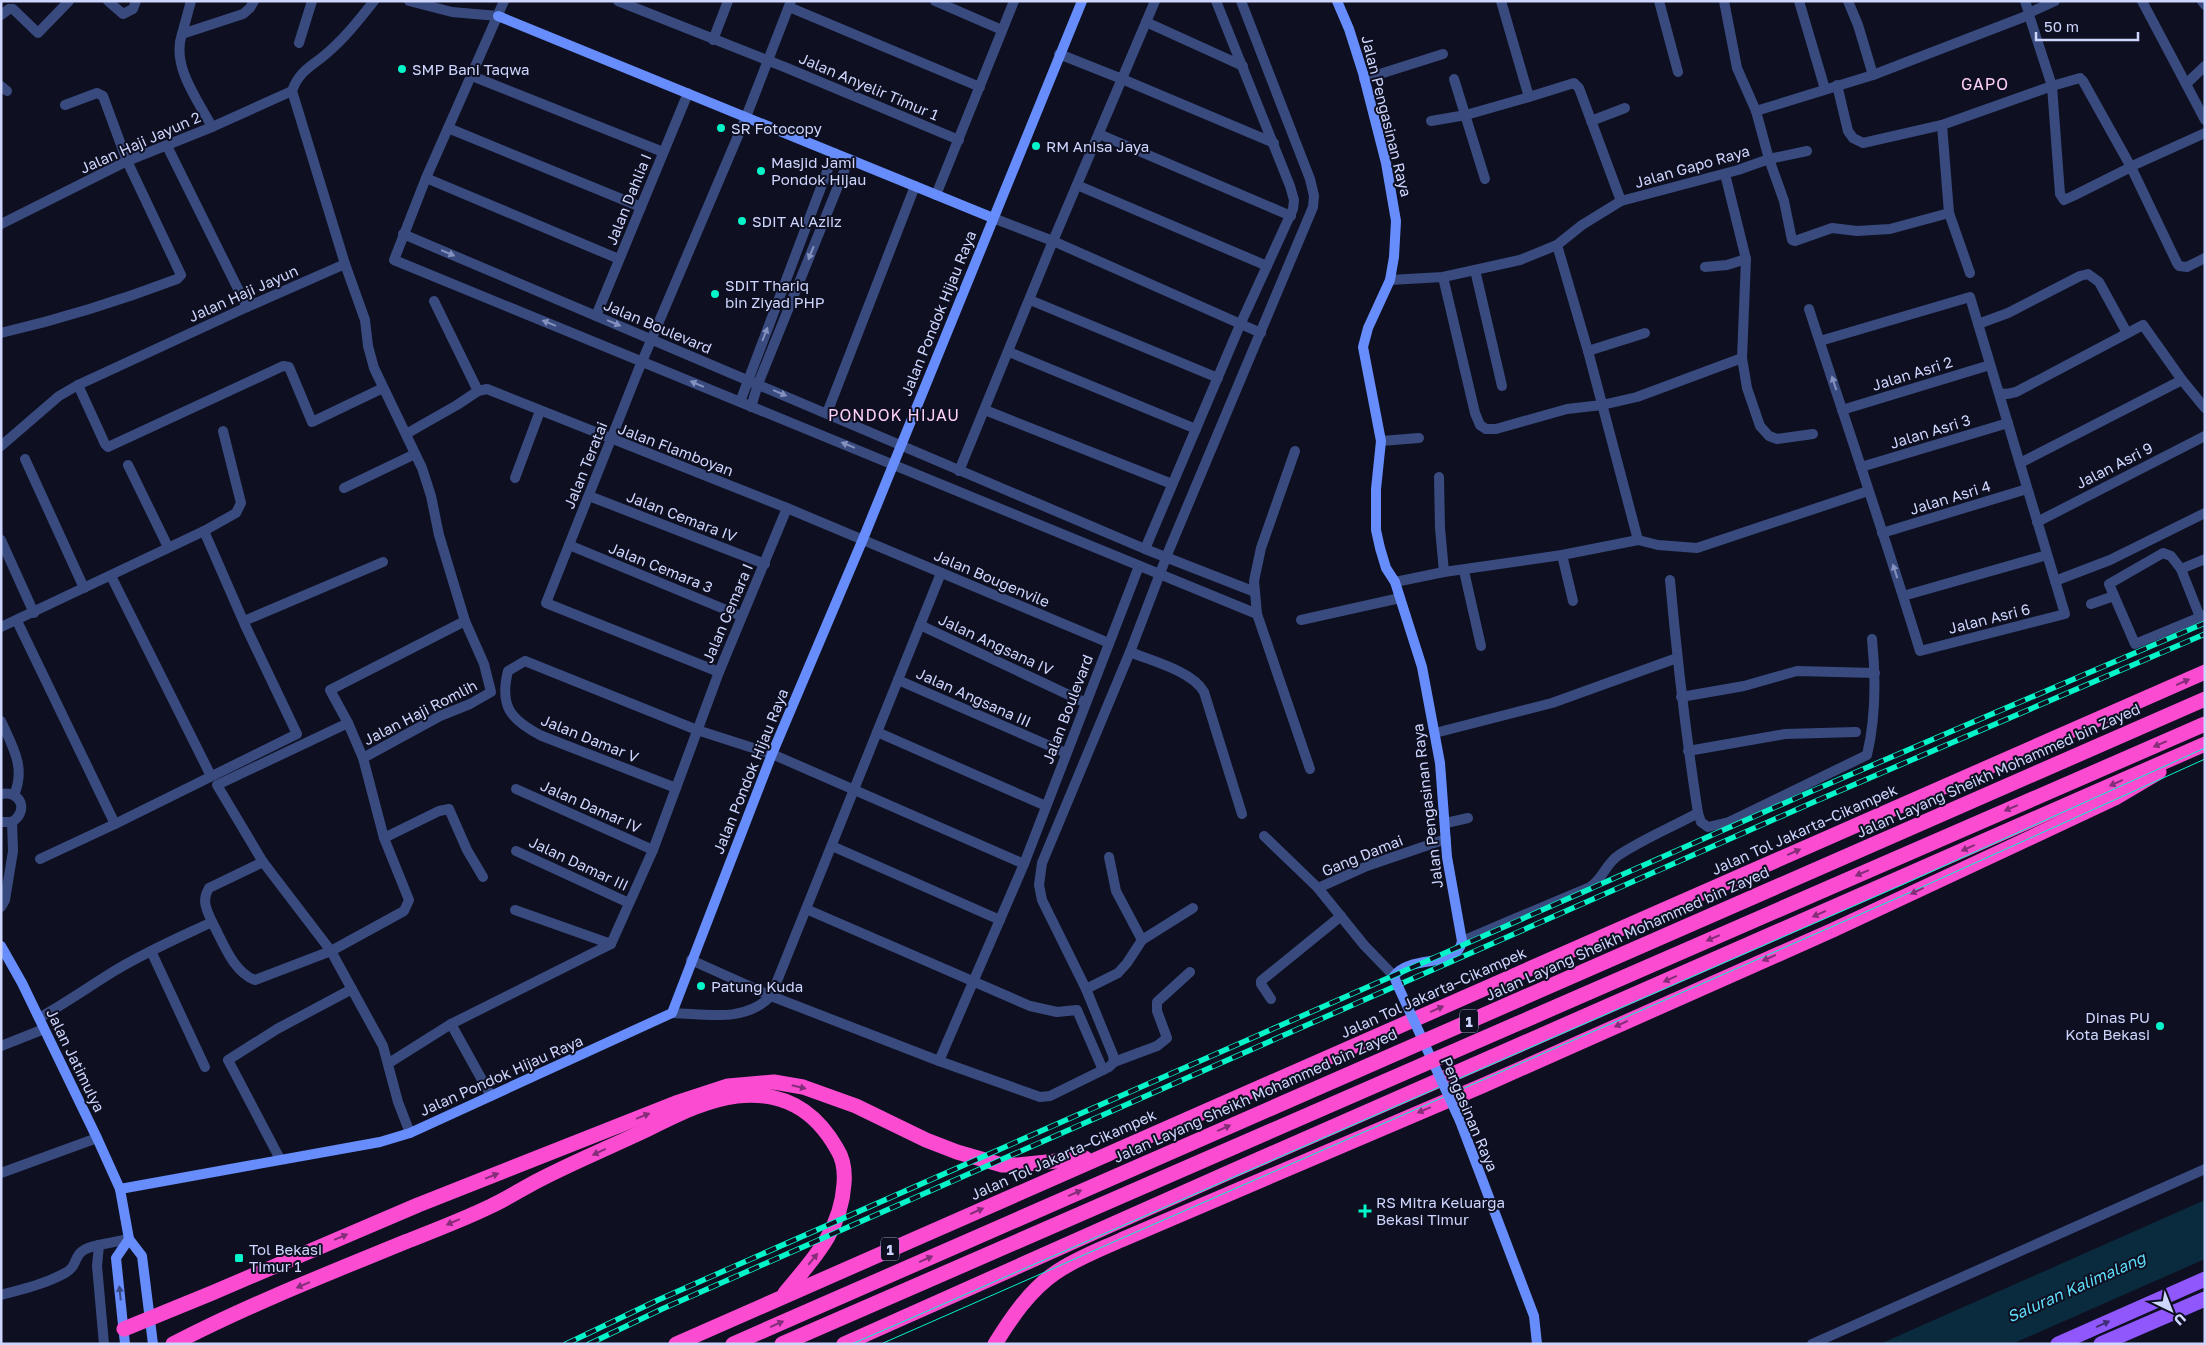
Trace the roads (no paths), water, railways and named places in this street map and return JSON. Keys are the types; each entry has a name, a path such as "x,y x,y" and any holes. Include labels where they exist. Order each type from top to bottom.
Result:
{"highway":[{"name":"Jalan Tol Jakarta–Cikampek","path":"676,1344 2205,672"},
{"name":"Jalan Layang Sheikh Mohammed bin Zayed","path":"733,1344 2205,699"},
{"name":"1","path":"782,1344 2205,724"},
{"path":"844,1344 1250,1163 2205,744"},
{"path":"996,1344 1032,1292 1056,1272 1076,1261 1130,1236 1484,1085 1833,930 2115,798 2154,776 2177,757"},
{"path":"124,1336 152,1318 418,1204 676,1103 728,1086 774,1082 803,1087 856,1106 926,1140 957,1152 1002,1165 1058,1162 1104,1156"},
{"path":"173,1344 221,1319 489,1208 542,1178 681,1114 712,1102 737,1096 768,1096 788,1101 811,1115 827,1132 840,1154 844,1170 843,1203 834,1227 824,1245 783,1296"},
{"path":"212,1293 221,1319"}],"main road":[{"path":"2058,1344 2205,1279"},
{"path":"2101,1344 2205,1299"}],"street":[{"path":"1,14 9,9 13,9 38,33 69,1"},
{"path":"108,1 123,14 132,9 136,1"},
{"path":"192,1 178,45 181,68 212,128"},
{"path":"182,34 221,23 242,14 250,8 254,1"},
{"path":"299,43 312,1"},
{"path":"345,264 292,91 296,79 326,54 354,26 374,1"},
{"path":"409,1 452,12 498,16 1053,242 1261,333"},
{"path":"504,1 426,178 394,260 1257,614"},
{"name":"Jalan Anyelir Timur 1","path":"618,1 959,140"},
{"path":"713,40 728,1"},
{"path":"935,1 1002,30"},
{"path":"936,195 1014,1"},
{"name":"Jalan Pondok Hijau Raya","path":"120,1189 380,1142 410,1133 672,1013 772,754 863,540 1082,1"},
{"path":"959,471 1155,1"},
{"path":"1145,549 1240,325 1291,216 1294,200 1274,143 1216,1"},
{"path":"1114,1062 1110,1047 1086,988 1042,900 1039,874 1130,652 1166,558 1313,207 1314,196 1310,179 1241,1"},
{"name":"Jalan Pengasinan Raya","path":"1337,1 1349,29 1364,79 1394,202 1396,221 1394,256 1390,280 1368,328 1364,347 1381,442 1376,489 1376,530 1386,568 1400,598 1422,667 1435,733 1446,823 1446,839 1462,941"},
{"path":"1501,1 1528,97"},
{"path":"1659,1 1678,72"},
{"name":"Jalan Gapo Raya","path":"1390,280 1442,277 1507,264 1557,245 1582,225 1621,201 1724,174 1768,159 1756,110 1737,68 1724,1"},
{"path":"1799,1 1825,89"},
{"path":"1848,1 1858,25 1873,75"},
{"path":"2025,1 2052,86 2060,194 2064,200 2205,132"},
{"path":"1756,110 1873,75 2029,14 2054,1"},
{"path":"2142,1 2205,120"},
{"path":"2202,1 2205,5"},
{"path":"790,4 810,16 980,86"},
{"name":"Jalan Teratai","path":"719,672 546,603 642,361 746,118 790,4"},
{"path":"1146,22 1243,66"},
{"path":"1059,54 1122,78 1274,143"},
{"path":"1364,79 1443,54"},
{"path":"2186,84 2205,66"},
{"path":"472,76 664,152"},
{"path":"1837,85 1848,132 1853,138 1863,143 1942,125 2073,78 2080,78 2130,168 2179,266 2187,267 2205,258"},
{"path":"1454,79 1485,178"},
{"path":"1431,122 1466,115 1574,83 1579,88 1621,201"},
{"name":"Jalan Haji Jayun 2","path":"1,224 128,161 212,128 292,91"},
{"path":"1,333 46,323 111,304 176,279 181,275 128,161 103,96 97,93 65,105"},
{"name":"Jalan Dahlia I","path":"596,316 688,93"},
{"path":"1591,121 1625,108"},
{"path":"1942,125 1949,213 1970,273"},
{"path":"448,128 641,207"},
{"path":"1099,134 1291,216"},
{"path":"167,146 247,307"},
{"path":"1807,151 1768,159 1784,201 1790,237 1795,241 1832,228 1858,231 1890,229 1949,213"},
{"path":"740,402 834,153"},
{"path":"751,406 758,384 849,159"},
{"path":"1724,174 1746,259 1742,358 1747,388 1760,426 1767,434 1777,439 1813,434"},
{"path":"426,178 619,260"},
{"path":"1077,185 1268,266"},
{"path":"827,414 915,186"},
{"name":"Jalan Boulevard","path":"403,234 901,444 959,471 1166,558 1254,592"},
{"path":"1557,245 1588,351 1638,540"},
{"path":"1705,267 1727,265 1746,259"},
{"name":"Jalan Haji Jayun","path":"1,446 59,396 78,385 345,264"},
{"name":"Jalan Haji Romlih","path":"331,951 404,911 408,906 409,900 384,838 363,758 440,716 470,704 491,692 484,664 465,621 439,535 431,496 415,454 374,368 368,346 365,320 345,264"},
{"path":"1475,270 1502,386"},
{"path":"1978,324 2008,313 2080,276 2088,274 2099,282 2127,333"},
{"path":"1442,277 1476,413 1481,426 1496,429 1566,408 1602,405 1637,397 1669,387 1742,358"},
{"path":"1820,341 1970,297 2055,581 2110,560 2205,513"},
{"path":"1030,300 1218,378"},
{"path":"406,434 478,391 434,301"},
{"path":"1810,309 1903,596 2047,555"},
{"path":"1999,393 2016,392 2143,325 2182,380 2205,408"},
{"path":"1588,351 1645,333"},
{"path":"1009,352 1196,429"},
{"name":"Jalan Asri 2","path":"1842,410 1990,365"},
{"path":"78,385 105,444 108,446 283,366 289,367 312,422 383,388"},
{"path":"2020,463 2182,380"},
{"name":"Jalan Flamboyan","path":"478,391 487,389 863,540"},
{"path":"985,410 1172,484"},
{"path":"515,478 540,411"},
{"name":"Jalan Asri 3","path":"1860,467 2008,423"},
{"path":"1,627 204,531 236,512 241,503 223,431"},
{"name":"Jalan Asri 9","path":"2037,522 2205,436"},
{"path":"1381,442 1419,438"},
{"path":"1296,451 1261,548 1254,581 1254,592 1257,614 1310,769"},
{"path":"344,488 415,454"},
{"path":"25,459 84,588"},
{"path":"128,465 168,547"},
{"path":"1439,477 1440,528 1444,572"},
{"name":"Jalan Asri 4","path":"1882,533 2027,489"},
{"path":"1394,582 1444,572 1562,555 1638,540 1658,545 1697,548 1868,491"},
{"name":"Jalan Cemara IV","path":"589,496 765,564"},
{"name":"Jalan Cemara I","path":"611,944 653,850 719,672 787,508"},
{"path":"40,859 297,734 204,531"},
{"path":"1,540 34,613"},
{"name":"Jalan Bougenvile","path":"863,540 1109,643"},
{"name":"Jalan Cemara 3","path":"569,546 742,616"},
{"path":"2163,553 2171,556 2181,569 2202,616 2135,644 2109,584 2163,553"},
{"path":"1562,555 1573,601"},
{"path":"2181,569 2205,559"},
{"path":"244,621 383,562"},
{"name":"Jalan Boulevard","path":"939,1061 1024,864 1139,566"},
{"path":"1464,570 1481,646"},
{"path":"672,1013 745,1013 762,1006 772,996 941,573"},
{"path":"111,576 211,776"},
{"path":"1670,580 1676,658 1688,751 1698,813 1701,822 1708,827 1729,822 1867,755 1872,733 1875,673 1872,639"},
{"name":"Jalan Asri 6","path":"1903,596 1920,651 2065,614 2055,581"},
{"path":"2092,604 2114,596"},
{"path":"1301,620 1400,598"},
{"path":"17,621 115,824"},
{"path":"363,758 348,723 330,690 465,621"},
{"name":"Jalan Angsana IV","path":"920,625 1086,703"},
{"path":"1130,652 1184,674 1200,684 1207,700 1242,814"},
{"path":"1435,733 1552,703 1676,658"},
{"name":"Jalan Damar V","path":"676,788 528,729 516,720 506,705 505,684 508,672 516,665 525,661 697,730"},
{"path":"1682,696 1744,686 1797,671 1875,673"},
{"name":"Jalan Angsana III","path":"898,680 1066,753"},
{"path":"1,722 18,760 21,774 14,795"},
{"path":"348,723 217,785 264,862 331,951 383,1046 398,1102 410,1133"},
{"path":"697,730 772,754 1024,864"},
{"path":"877,732 1046,806"},
{"path":"1688,751 1785,734 1856,732"},
{"name":"Jalan Damar IV","path":"516,789 653,850"},
{"path":"1,794 8,793 14,795 21,803 22,809 21,815 12,822 1,822"},
{"path":"384,838 438,811 449,809 467,850 483,877"},
{"path":"1264,836 1318,888 1395,980 1407,965 1451,957 1460,950 1462,941 1590,887 1596,883 1606,867 1618,855 1698,813"},
{"path":"1446,823 1468,818"},
{"path":"1,907 5,900 13,851 12,822"},
{"name":"Gang Damai","path":"1318,888 1367,866 1446,839"},
{"path":"832,846 1000,920"},
{"name":"Jalan Damar III","path":"516,851 629,903"},
{"path":"1109,856 1116,891 1142,940"},
{"path":"264,862 208,888 204,895 204,905 239,970 246,977 255,980 331,951"},
{"path":"1086,988 1118,974 1142,940 1194,908"},
{"path":"806,909 1030,1006 1057,1012 1077,1010 1104,1070"},
{"path":"515,910 611,944"},
{"path":"1271,999 1261,981 1341,916"},
{"path":"39,1018 75,998 112,972 212,922"},
{"path":"389,1063 451,1024 611,944"},
{"name":"Jalan Jatimulya","path":"1,946 39,1018 120,1189 129,1239"},
{"path":"151,951 205,1067"},
{"path":"691,960 772,996 1040,1098 1050,1096 1104,1070 1114,1062 1157,1046 1167,1038 1157,1012 1157,1002 1190,972"},
{"name":"Pengasinan Raya","path":"1395,980 1460,1121 1534,1316 1537,1344"},
{"path":"280,1159 228,1060 277,1029 352,989"},
{"path":"451,1024 491,1096"},
{"path":"1,1046 44,1029"},
{"path":"1,1173 97,1138"},
{"path":"1812,1344 2205,1169"},
{"path":"1,1295 46,1282 68,1272 78,1253 88,1247 129,1239"},
{"path":"129,1239 142,1256 152,1318 153,1344"},
{"path":"124,1336 116,1258 129,1239"},
{"path":"99,1245 97,1266 104,1344"}],"water":[{"name":"Saluran Kalimalang","path":"2205,1200 2205,1259 2012,1344 1880,1344"}],"tram line":[{"path":"852,1344 1904,884 2205,748"},
{"path":"881,1344 1911,892 2205,759"}],"railway":[{"path":"566,1344 658,1300 1812,791 2205,623"},
{"path":"589,1344 662,1309 1816,801 2205,634"}],"place":[{"name":"SMP Bani Taqwa","path":"402,69"},
{"name":"SR Fotocopy","path":"721,128"},
{"name":"RM Anisa Jaya","path":"1036,146"},
{"name":"Masjid Jami Pondok Hijau","path":"761,171"},
{"name":"SDIT Al Aziiz","path":"742,221"},
{"name":"SDIT Thariq bin Ziyad PHP","path":"715,294"},
{"name":"Patung Kuda","path":"701,986"},
{"name":"Dinas PU Kota Bekasi","path":"2160,1026"},
{"name":"RS Mitra Keluarga Bekasi Timur","path":"1365,1211"},
{"name":"Tol Bekasi Timur 1","path":"239,1258"}],"district":[{"name":"GAPO","path":"1985,84"},
{"name":"PONDOK HIJAU","path":"894,415"}]}
